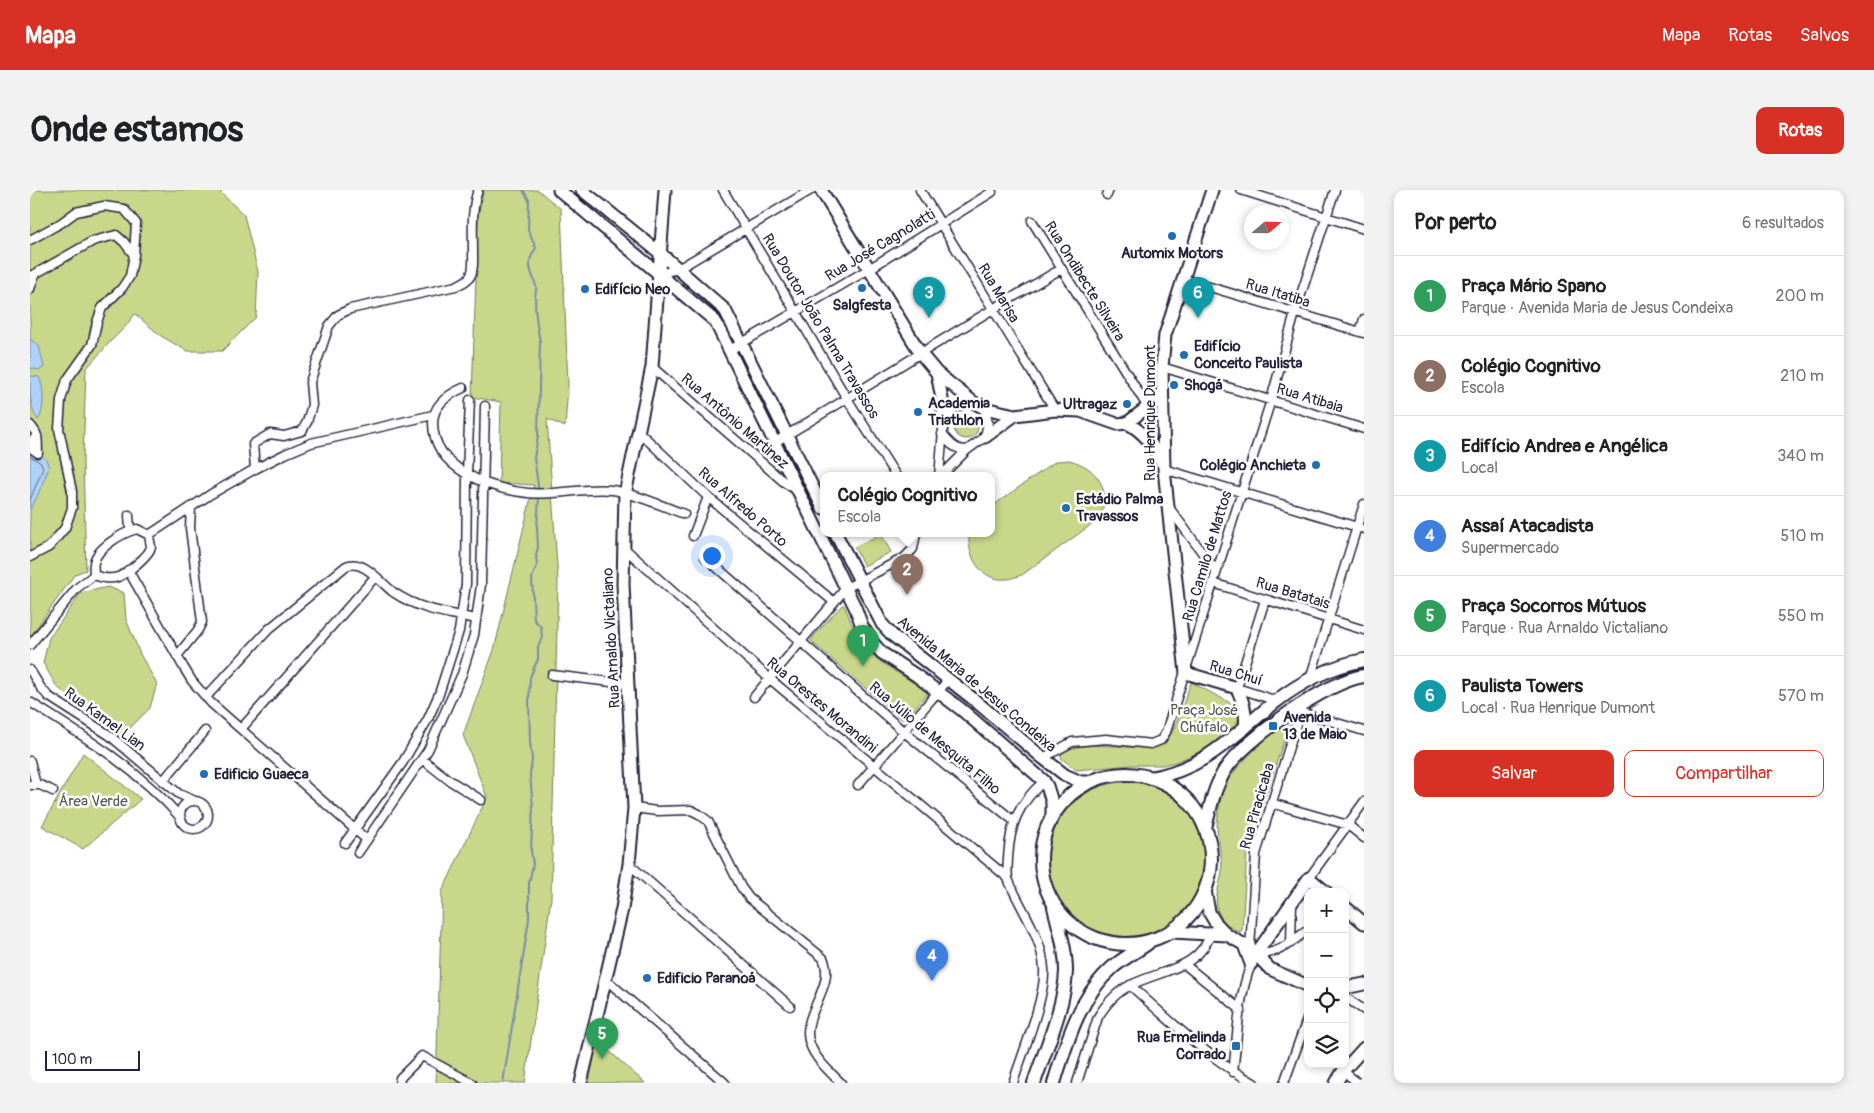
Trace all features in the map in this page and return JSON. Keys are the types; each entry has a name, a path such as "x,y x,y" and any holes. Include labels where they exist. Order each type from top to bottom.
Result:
{"main road":[{"path":"1150,778 1167,775 1210,755 1277,701 1327,670 1364,660"},
{"path":"1205,828 1214,792 1226,769 1244,747 1328,688 1356,677 1364,676"},
{"path":"1054,1083 1069,1036 1087,996 1113,967 1148,943 1172,932 1184,922 1195,910 1205,890 1211,863 1210,845 1205,828 1196,811 1183,796 1168,785 1150,778 1130,774 1109,776 1090,782 1075,791 1062,803 1052,817 1045,834 1041,852 1046,888 1054,904 1071,924 1093,938 1119,945 1148,943"},
{"path":"1034,1083 1060,1006 1066,973 1063,945 1054,904"}],"street":[{"path":"256,469 253,444 270,434 284,436 302,431 307,422 312,406 310,382 329,326 338,315 350,309 456,286 471,276 473,268 472,219 478,190"},
{"name":"Avenida Maria de Jesus Condeixa","path":"559,190 715,321 820,534"},
{"path":"582,190 678,268 725,310 820,502"},
{"name":"Rua Arnaldo Victaliano","path":"580,1083 623,908 629,864 634,808 623,584 625,494 652,367 665,190"},
{"name":"Rua Doutor João Palma Travassos","path":"723,190 797,311 846,397 893,472"},
{"path":"659,274 678,268 811,190"},
{"path":"821,190 921,354 937,373 972,402 984,408 1015,415 1055,410 1080,410 1117,424 1127,423 1162,396"},
{"name":"Rua Marisa","path":"920,190 1055,410"},
{"name":"Rua Henrique Dumont","path":"1186,673 1164,469 1162,367 1165,335 1212,190"},
{"path":"1241,190 1364,229"},
{"name":"Rua Camilo de Mattos","path":"1043,758 1072,742 1087,739 1106,739 1151,744 1161,740 1166,732 1271,400 1295,313 1335,190"},
{"name":"Rua José Cagnolatti","path":"730,350 869,269 992,192"},
{"path":"30,240 76,212 104,206 124,209 136,222 134,255 130,276 122,288 102,308 92,345 67,380 61,400 59,429 72,491 72,508 65,528 49,547 30,557"},
{"path":"597,221 602,220 610,224 615,221 614,216"},
{"name":"Rua Ondibecte Silveira","path":"1032,221 1147,406"},
{"path":"30,289 32,274 93,241 116,236 124,242 134,255"},
{"path":"775,442 846,397 921,354 992,308 1061,269"},
{"name":"Rua Itatiba","path":"1184,279 1362,332"},
{"path":"1362,332 1364,319"},
{"name":"Rua Antônio Martinez","path":"652,367 784,482 801,494"},
{"name":"Rua Atibaia","path":"1162,367 1364,429"},
{"path":"937,373 944,419 940,472"},
{"path":"463,388 440,402 433,415 433,432 438,446 450,462 467,473 483,482 500,488 529,493 612,490 684,514"},
{"path":"345,843 402,762 428,719 448,667 462,616 466,584 470,400"},
{"path":"944,419 956,407 963,403 972,402"},
{"path":"358,853 422,759 439,728 462,674 476,619 481,585 485,406"},
{"path":"984,408 988,422 985,437"},
{"path":"149,535 256,469 311,444 433,415"},
{"path":"944,472 967,450 1015,415"},
{"path":"1127,423 1139,430 1154,447 1164,469 1360,528"},
{"path":"30,425 36,431 37,436"},
{"name":"Rua Alfredo Porto","path":"638,431 708,497 834,602"},
{"path":"942,434 956,448 967,450"},
{"path":"693,536 708,497"},
{"path":"1309,681 1360,528 1364,504"},
{"path":"1167,505 1216,571"},
{"path":"177,656 198,630 202,622 190,528 191,508"},
{"path":"129,515 130,531"},
{"path":"177,517 190,528"},
{"path":"94,575 94,562 99,553 119,536 137,529 149,535"},
{"path":"94,575 106,579 118,577 145,558 151,548 149,535"},
{"name":"Avenida Maria de Jesus Condeixa","path":"822,537 862,626 882,653 939,692 1044,781"},
{"name":"Avenida Maria de Jesus Condeixa","path":"838,537 882,624 892,634 1043,758 1073,780 1090,782"},
{"path":"754,697 846,588 904,558 913,549 915,537"},
{"name":"Rua Orestes Morandini","path":"623,547 770,679 1008,878"},
{"name":"Rua Júlio de Mesquita Filho","path":"705,557 802,640 904,732 1014,821"},
{"path":"206,698 269,629 352,563 358,564 401,597 418,606 441,613 476,619"},
{"path":"128,570 192,681 206,698 367,840"},
{"path":"30,645 77,588 94,575"},
{"path":"241,729 375,577"},
{"name":"Rua Batatais","path":"1213,582 1364,630"},
{"path":"1245,728 1247,716 1237,688 1265,600"},
{"name":"Rua Kamel Lian","path":"30,670 41,688 66,709 109,736 179,794 195,802"},
{"name":"Rua Chuí","path":"1186,673 1277,701"},
{"path":"552,675 628,684"},
{"path":"858,785 948,680"},
{"name":"Rua Kamel Lian","path":"30,702 101,747 163,798 181,818"},
{"path":"1301,708 1364,731"},
{"name":"Rua Piracicaba","path":"1250,952 1256,854 1301,708"},
{"path":"59,720 66,709"},
{"path":"163,781 205,731"},
{"path":"101,747 109,736"},
{"path":"422,759 449,780 480,800"},
{"path":"30,760 33,785 53,792"},
{"path":"1013,1083 1036,1010 1044,971 1042,953 1032,926 1008,878 1009,840 1020,807 1044,781 1052,802 1052,817"},
{"path":"199,802 206,808 208,818 203,826 195,829 183,823 181,818 184,806 199,802"},
{"path":"1233,1072 1250,952 1292,901 1364,802"},
{"path":"1271,803 1348,825 1364,838"},
{"path":"634,808 657,811 691,810 700,814 708,821 749,898 823,958 827,971 811,1017 808,1031 809,1042 814,1052 841,1083"},
{"path":"629,864 790,1006"},
{"path":"1309,878 1321,888"},
{"path":"1205,890 1206,902 1215,922 1227,935 1270,968 1285,977 1304,984"},
{"path":"1291,943 1292,901"},
{"path":"1077,1083 1098,1017 1115,996 1130,985 1184,964 1202,951 1215,922"},
{"path":"1172,932 1227,935"},
{"path":"1250,952 1268,954 1284,948 1304,933"},
{"path":"1184,964 1241,1010"},
{"path":"604,981 611,984 725,1083"},
{"path":"1349,987 1364,984"},
{"path":"1130,985 1233,1072 1254,1083"},
{"path":"1349,1000 1364,1010"},
{"path":"1284,1083 1306,1023"},
{"path":"1336,1083 1343,1071 1364,1048"},
{"path":"398,1083 400,1078 422,1056 472,1083"},
{"path":"1343,1071 1358,1083"}],"green space":[{"path":"30,190 218,190 244,215 258,272 256,317 222,351 187,351 161,336 135,314 86,369 83,461 86,570 75,574 30,637"},
{"path":"484,190 538,190 561,209 568,386 565,427 547,419 558,580 551,898 525,1083 436,1083 442,892 487,797 463,735 494,650 534,485 499,483 501,402 472,397 478,215"},
{"path":"966,415 971,416 977,422 977,432 971,438 966,439 961,438 955,432 954,427 955,422 961,416"},
{"path":"1069,460 1079,463 1095,474 1103,490 1104,499 1099,519 1022,575 1009,579 998,579 983,572 973,559 970,551 969,537 995,537 995,504 1056,461"},
{"path":"875,537 883,537 891,552 864,566 854,547"},
{"path":"108,587 124,593 126,619 140,654 157,684 150,708 123,735 57,687 43,663 49,638 81,593"},
{"path":"844,605 855,630 868,651 881,662 928,693 905,719 901,719 811,640"},
{"name":"Praça José Chúfalo","path":"1191,682 1240,708 1241,715 1233,729 1204,750 1176,762 1162,765 1132,765 1076,770 1061,758 1061,754 1072,748 1101,745 1147,748 1158,747 1165,743 1177,722"},
{"path":"1287,725 1288,728 1247,852 1242,930 1240,932 1230,927 1224,921 1217,907 1222,870 1217,828 1223,790 1227,782 1251,753 1271,735"},
{"name":"Área Verde","path":"83,753 141,799 83,849 42,826"},
{"path":"1119,782 1135,782 1164,791 1183,805 1193,817 1200,831 1206,853 1206,869 1200,891 1193,905 1183,917 1171,927 1157,934 1135,940 1119,940 1097,934 1083,927 1061,905 1054,891 1048,869 1048,853 1054,831 1061,817 1083,795 1097,788"},
{"path":"591,1035 645,1083 581,1083"}],"water":[{"path":"30,339 39,346 44,367 39,370 30,368"},
{"path":"30,377 39,377 42,387 43,405 38,420 33,411 31,400"},
{"path":"30,451 46,459 49,468 30,509"}],"waterway":[{"path":"523,190 529,200 528,230 536,248 530,265 536,287 535,308 540,341 538,436 534,458 539,492"},
{"path":"503,1083 529,919 529,883 533,864 531,851 533,807 530,775 532,759 529,702 530,677 538,659 538,647 542,638 541,627 534,620 532,578 537,565 539,497"}],"place":[{"name":"Automix Motors","path":"1172,236"},
{"name":"Salgfesta","path":"862,288"},
{"name":"Edifício Neo","path":"585,289"},
{"name":"Edifício Andrea e Angélica","path":"929,318"},
{"name":"Paulista Towers","path":"1198,318"},
{"name":"Edifício Conceito Paulista","path":"1184,355"},
{"name":"Shogá","path":"1174,385"},
{"name":"Ultragaz","path":"1127,404"},
{"name":"Academia Triathlon","path":"918,412"},
{"name":"Colégio Anchieta","path":"1316,465"},
{"name":"Estádio Palma Travassos","path":"1066,508"},
{"name":"Colégio Cognitivo","path":"907,595"},
{"name":"Praça Mário Spano","path":"863,666"},
{"name":"Avenida 13 de Maio","path":"1273,726"},
{"name":"Edificio Guaeca","path":"204,774"},
{"name":"Edificio Paranoá","path":"647,978"},
{"name":"Assaí Atacadista","path":"932,981"},
{"name":"Rua Ermelinda Corrado","path":"1236,1046"},
{"name":"Praça Socorros Mútuos","path":"602,1059"}]}
